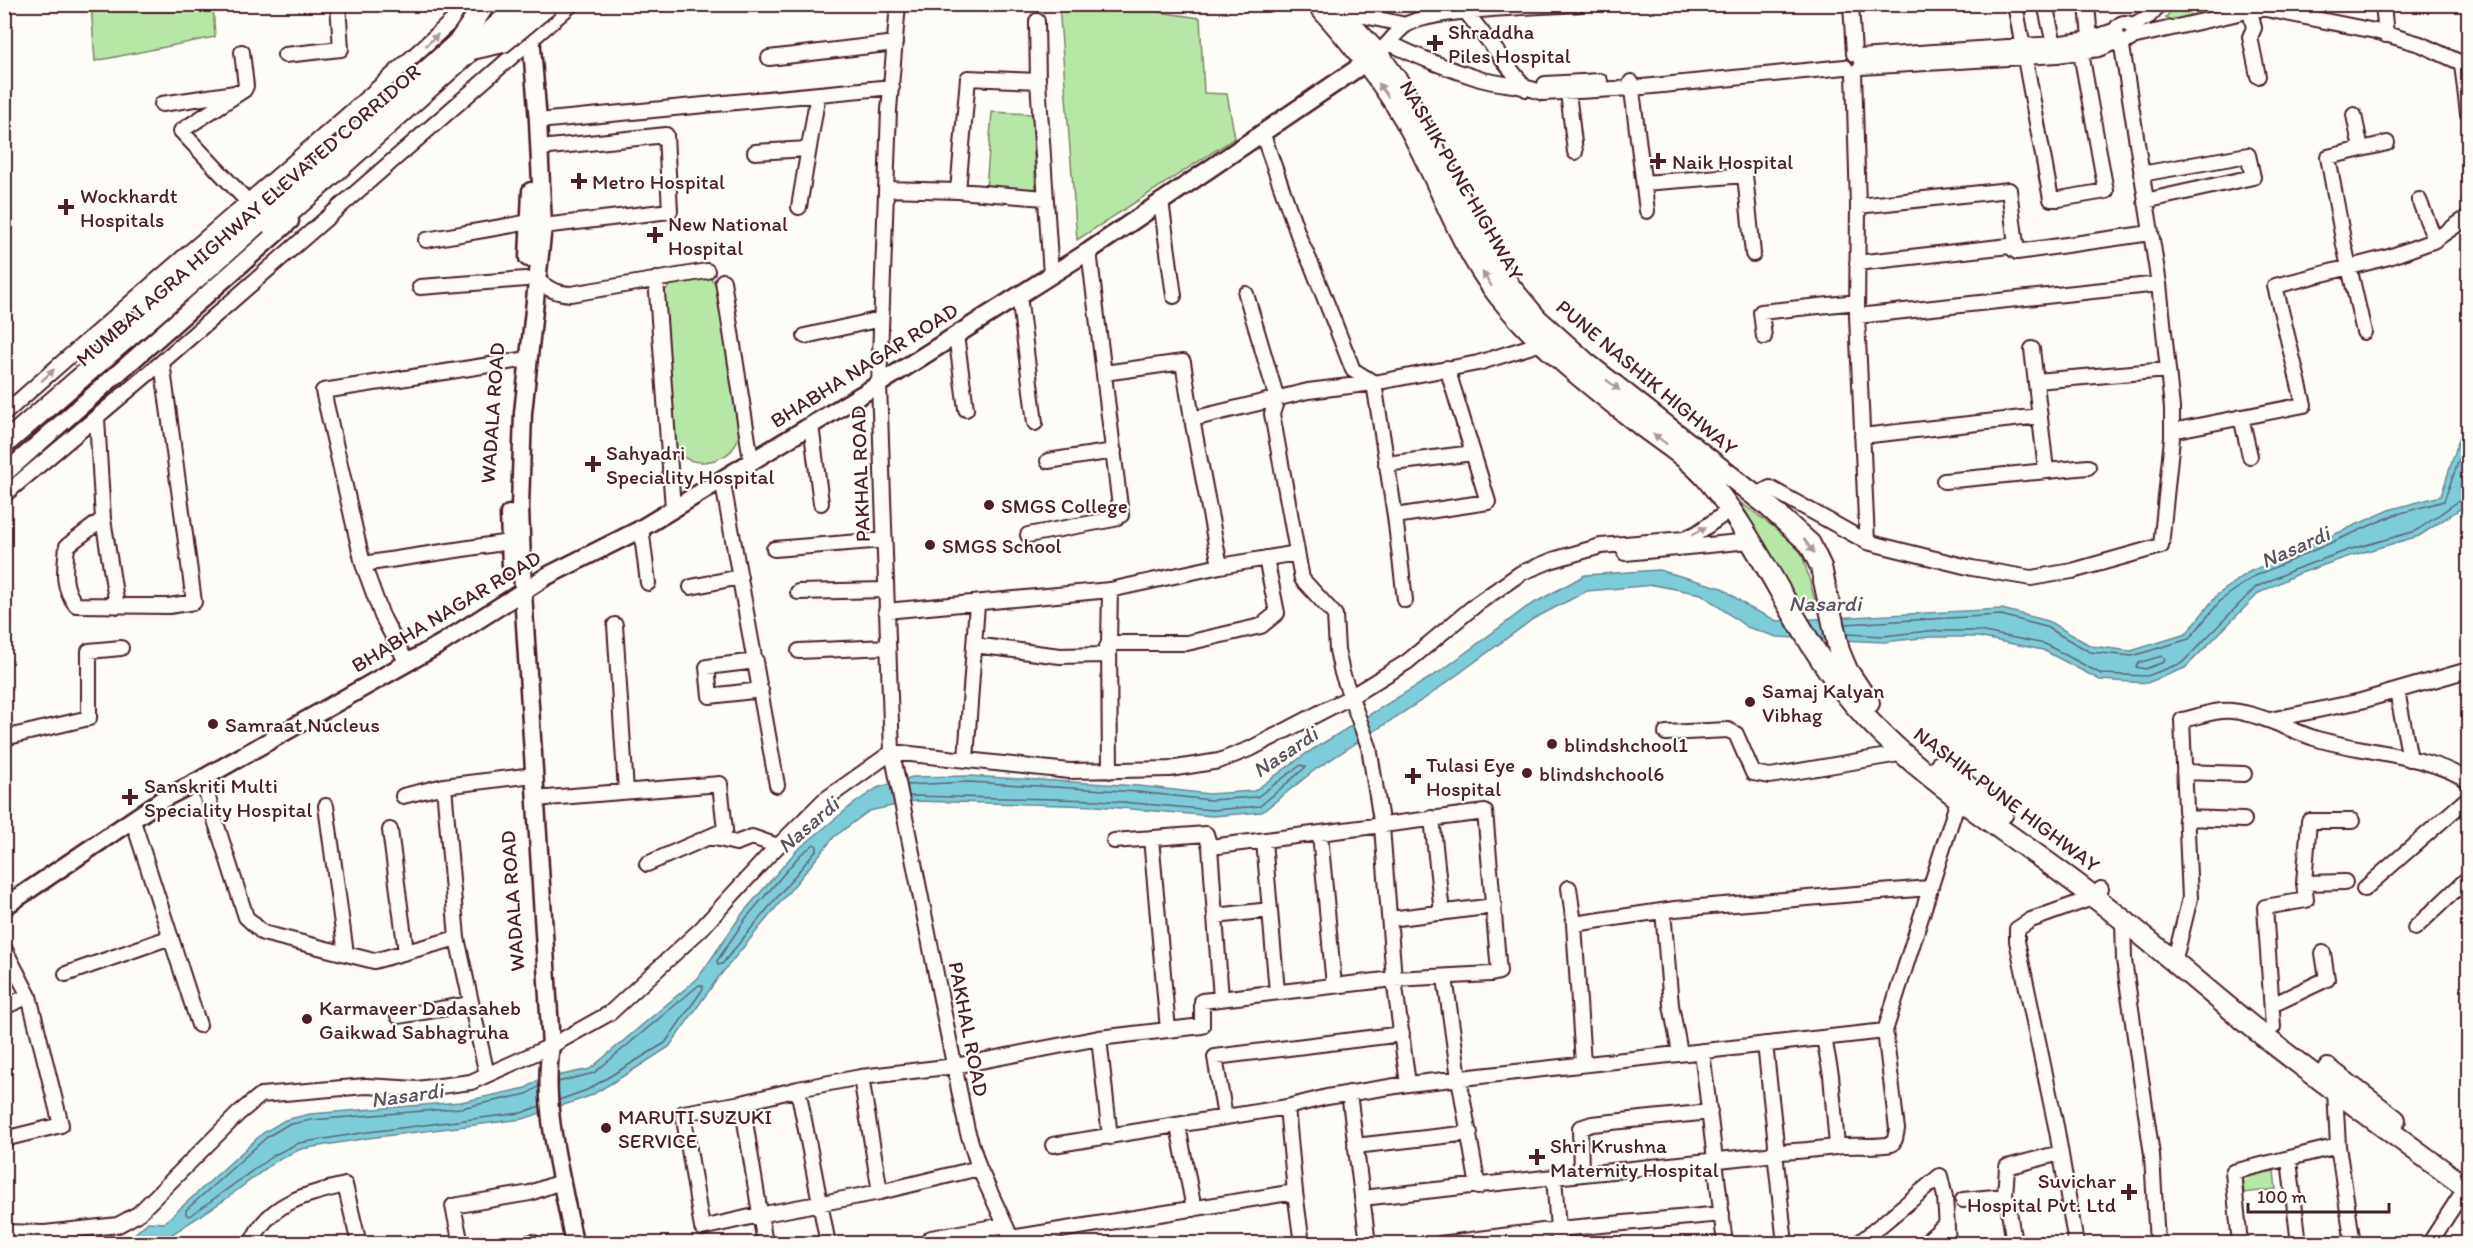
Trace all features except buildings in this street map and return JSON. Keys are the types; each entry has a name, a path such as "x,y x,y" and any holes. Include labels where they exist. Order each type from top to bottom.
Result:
{"highway":[{"path":"485,4 467,44 503,42 549,4"},
{"name":"MUMBAI AGRA HIGHWAY ELEVATED CORRIDOR","path":"4,460 365,147 467,44 501,4"},
{"name":"NASHIK PUNE HIGHWAY","path":"1317,4 1338,27 1377,53 1403,118 1471,253 1497,294 1550,340 1588,384 1687,460 1708,480 1730,510 1827,669 1855,705 1905,753 1961,790 2177,951 2468,1183"},
{"path":"1334,7 1377,53"},
{"name":"MUMBAI AGRA HIGHWAY ELEVATED CORRIDOR","path":"4,444 467,44 525,8"},
{"name":"PUNE NASHIK HIGHWAY","path":"1550,340 1586,363 1761,501 1810,544 1821,567 1831,605"},
{"name":"NASHIK PUNE HIGHWAY","path":"1831,605 1839,651 1847,670 1866,700 1898,733 1961,790"},
{"name":"NASHIK PUNE HIGHWAY","path":"2098,893 2123,919 2265,1037 2335,1091 2468,1183"}],"main road":[{"path":"4,434 490,4"},
{"path":"525,8 526,44"},
{"path":"4,474 525,8"},
{"name":"WADALA ROAD","path":"518,595 509,542 509,492 532,280 540,148 526,44"},
{"name":"WADALA ROAD","path":"526,44 532,207 536,224"},
{"name":"BHABHA NAGAR ROAD","path":"4,907 163,799 407,663 547,576 641,527 879,384 1089,251 1377,53"},
{"name":"WADALA ROAD","path":"523,360 518,595 548,1052"},
{"name":"WADALA ROAD","path":"530,775 535,798 548,1052"},
{"path":"548,1052 552,1128 574,1244"}],"street":[{"path":"285,55 341,49 338,4"},
{"path":"4,414 396,74 470,4"},
{"path":"4,495 162,362 572,4"},
{"name":"PAKHAL ROAD","path":"898,4 886,189 879,384 887,647 893,758 967,1130 979,1168 1013,1241"},
{"path":"1377,53 1422,11 1466,12 1496,7 1579,4"},
{"path":"1851,4 1858,206 1857,316 1867,542"},
{"path":"2015,4 2051,199 2059,200 2106,191 2081,52"},
{"path":"2046,4 2054,44"},
{"path":"2087,4 2090,39"},
{"path":"1377,53 1418,57 1481,79 1530,88 1543,93 1568,92 1853,62 2081,52 2099,49 2125,33 2148,10 2160,4"},
{"path":"2383,4 2386,35"},
{"path":"1334,7 1406,25"},
{"path":"2023,53 2054,44 2261,8 2274,8 2420,45 2465,65 2469,114"},
{"path":"2250,10 2253,28 2250,37 2258,76"},
{"path":"1466,12 1530,88"},
{"path":"1037,21 1038,81 1051,275"},
{"path":"1761,501 1770,488 1867,542 1972,568 2031,578 2098,564 2161,546 2172,431 2168,370 2159,284 2141,174 2125,33"},
{"path":"769,58 895,43"},
{"path":"242,52 246,86 240,93 181,131 248,202"},
{"path":"958,191 968,78 1038,81"},
{"path":"1530,88 1544,84 1632,84"},
{"path":"1632,84 1647,211"},
{"path":"538,121 892,87"},
{"path":"1568,92 1575,152"},
{"path":"162,104 240,93"},
{"path":"799,207 818,94"},
{"path":"2354,115 2361,149"},
{"path":"1262,132 1300,240 1353,370 1374,383 1395,516 1405,600"},
{"path":"426,240 536,224 670,211 666,135 540,148"},
{"path":"2364,332 2328,157 2387,143"},
{"path":"755,152 808,149"},
{"path":"2141,174 2248,155 2253,177 2145,201"},
{"path":"1644,183 1745,175 1754,254"},
{"path":"886,189 958,191 1045,198"},
{"path":"1858,206 2009,190 2017,252"},
{"path":"2419,200 2435,240"},
{"path":"1161,201 1174,296"},
{"path":"2172,431 2304,405 2275,286 2389,257 2435,240 2469,217"},
{"path":"1857,263 2009,246 2017,252 2151,233"},
{"path":"1028,536 1114,519 1121,514 1089,251"},
{"path":"420,287 532,280 558,293 572,294 706,271"},
{"path":"656,279 673,508"},
{"path":"723,281 751,460"},
{"path":"1857,316 2159,284"},
{"path":"1246,294 1278,399 1272,414 1302,579 1335,615 1336,650 1352,703 1369,747 1382,827 1395,979 1408,1084"},
{"path":"1019,295 1035,423"},
{"path":"1764,337 1761,312 1857,302"},
{"path":"805,336 881,319"},
{"path":"956,335 966,409"},
{"path":"1192,418 1308,391 1374,383 1478,363 1550,340"},
{"path":"2032,349 2046,470"},
{"path":"407,663 382,616 363,564 323,391 523,360"},
{"path":"103,519 67,546 64,582 68,595 76,605 169,606 194,602 162,362"},
{"path":"1104,374 1183,362 1220,566"},
{"path":"1395,516 1488,502 1447,368"},
{"path":"2036,381 2168,370"},
{"path":"97,417 103,519 117,606"},
{"path":"1862,436 2040,417"},
{"path":"2241,417 2250,456"},
{"path":"811,425 821,503"},
{"path":"1048,461 1114,451"},
{"path":"1386,465 1473,453"},
{"path":"1944,481 2088,467"},
{"path":"722,478 777,785"},
{"path":"4,1232 45,1233 118,1225 138,1214 238,1113 261,1095 366,1086 417,1089 471,1082 548,1052 610,1013 701,929 823,801 876,761 893,758 966,759 1069,771 1110,771 1170,769 1219,761 1352,703 1407,662 1508,580 1534,567 1601,546 1684,539 1697,533 1730,510"},
{"path":"641,527 648,583"},
{"path":"774,549 884,540"},
{"path":"1581,552 1616,554 1686,549 1749,541"},
{"path":"363,564 509,542"},
{"path":"886,611 1110,590 1220,566 1297,553"},
{"path":"1109,643 1186,643 1261,626 1277,613 1266,558"},
{"path":"691,587 740,577"},
{"path":"798,592 885,590"},
{"path":"1110,590 1110,771"},
{"path":"966,759 977,604"},
{"path":"615,625 626,792"},
{"path":"974,645 1060,656 1103,655 1109,643"},
{"path":"799,651 887,647"},
{"path":"4,738 89,718 89,651 121,648"},
{"path":"756,661 707,667 711,696 761,690"},
{"path":"2270,720 2361,701 2469,670"},
{"path":"2397,691 2410,759"},
{"path":"2177,951 2190,898 2182,720 2230,710 2270,720 2314,738 2410,759 2458,773 2469,781"},
{"path":"1666,733 1728,730 1736,734 1753,773 1770,776 1905,753"},
{"path":"2184,772 2244,774"},
{"path":"403,796 444,786 530,775"},
{"path":"202,779 246,917 263,933 374,961 457,938"},
{"path":"535,798 720,784 725,830 647,864"},
{"path":"444,786 457,938 487,1075"},
{"path":"1362,1198 1716,1162 1775,1152 1796,1152 1837,1146 1878,1147 1892,1144 1897,1129 1885,1031 1961,790"},
{"path":"2364,889 2469,798"},
{"path":"326,806 346,954"},
{"path":"979,1168 880,1192 702,1228 683,1113 742,1103 861,1077 955,1066 1100,1038 1202,1026 1202,1001 1395,979 1499,972 1485,812 1382,827 1210,847"},
{"path":"1432,818 1442,912"},
{"path":"2185,818 2244,820"},
{"path":"2273,1027 2265,907 2304,902 2307,898 2304,883 2308,822 2311,820 2352,821"},
{"path":"133,821 199,1025"},
{"path":"390,830 406,952"},
{"path":"1114,841 1206,834 1210,847 1221,999"},
{"path":"1320,834 1334,986"},
{"path":"711,837 736,843 752,837 778,846"},
{"path":"1151,838 1168,1030"},
{"path":"1264,841 1277,992"},
{"path":"2415,928 2469,878"},
{"path":"2304,883 2345,882"},
{"path":"1569,888 1574,924 1582,1064"},
{"path":"1574,924 1663,911 1929,888"},
{"path":"2076,1244 2032,1005 2017,940 2017,929 2031,920 2098,893"},
{"path":"1390,919 1494,906"},
{"path":"1215,916 1270,910"},
{"path":"1663,911 1671,1005 1680,1053"},
{"path":"2123,919 2124,960 2152,1155 2157,1244"},
{"path":"66,974 171,937"},
{"path":"4,948 29,996 61,1125 4,1139"},
{"path":"2272,1005 2327,979 2323,953"},
{"path":"1445,977 1459,1078 1478,1187"},
{"path":"4,1007 29,996"},
{"path":"398,1016 471,1004"},
{"path":"1053,1145 1178,1126 1408,1084 1885,1031"},
{"path":"1225,1117 1215,1057 1402,1034"},
{"path":"1100,1038 1110,1137"},
{"path":"1824,1038 1831,1076 1837,1146"},
{"path":"1765,1044 1785,1244"},
{"path":"1702,1051 1725,1244"},
{"path":"861,1077 880,1192"},
{"path":"798,1089 828,1244"},
{"path":"2335,1091 2338,1146 2354,1244"},
{"path":"1349,1094 1368,1244"},
{"path":"742,1103 765,1244"},
{"path":"1287,1107 1302,1244"},
{"path":"1581,1174 1580,1128 1592,1124 1710,1112"},
{"path":"1178,1126 1194,1209"},
{"path":"1355,1146 1470,1133"},
{"path":"2240,1244 2233,1172 2289,1160 2338,1146"},
{"path":"2014,1244 2005,1196 2007,1167 2060,1153"},
{"path":"2289,1160 2299,1244"},
{"path":"1858,1244 1940,1176 1948,1244"},
{"path":"1554,1177 1560,1244"},
{"path":"461,1244 453,1206 530,1193 563,1181"},
{"path":"2429,1244 2468,1183"},
{"path":"251,1244 258,1227 283,1204 345,1185 359,1244"},
{"path":"1013,1241 1295,1192"},
{"path":"1963,1200 2005,1196"},
{"path":"1440,1244 1558,1228 1722,1214"},
{"path":"1924,1244 1947,1223"},
{"path":"932,1244 931,1238 1005,1225"}],"green space":[{"path":"91,5 213,5 215,37 95,61"},
{"path":"1059,5 1110,5 1200,18 1204,93 1227,94 1235,138 1077,240"},
{"path":"2176,5 2240,5 2180,21 2169,20 2166,17"},
{"path":"992,112 1032,114 1036,194 986,189"},
{"path":"702,275 711,279 719,287 739,433 736,444 729,453 714,460 697,462 682,456 676,450 672,437 662,294 675,283"},
{"path":"1740,502 1786,536 1802,554 1815,600 1799,604"},
{"path":"2274,1171 2276,1189 2244,1193 2242,1175"}],"water":[{"path":"2468,411 2468,500 2463,507 2419,536 2295,575 2259,593 2185,668 2147,683 2100,680 2043,650 1978,637 1930,637 1884,642 1777,637 1747,627 1701,594 1654,585 1587,591 1533,619 1427,697 1316,769 1262,812 1213,816 1097,806 914,801 869,811 834,837 718,978 669,1047 590,1096 523,1119 368,1138 301,1149 277,1160 223,1201 163,1240 164,1243 120,1244 148,1222 164,1223 263,1133 285,1120 310,1114 461,1102 526,1088 538,1080 590,1069 698,978 742,914 796,851 852,805 877,788 912,777 969,776 1139,786 1209,794 1254,791 1307,753 1441,671 1527,607 1585,575 1659,570 1722,588 1750,608 1777,621 2002,609 2048,621 2091,646 2131,651 2186,634 2217,595 2249,572 2392,509 2441,496"}],"place":[{"name":"Shraddha Piles Hospital","path":"1435,43"},
{"name":"Naik Hospital","path":"1658,161"},
{"name":"Metro Hospital","path":"579,181"},
{"name":"Wockhardt Hospitals","path":"66,207"},
{"name":"New National Hospital","path":"655,235"},
{"name":"Sahyadri Speciality Hospital","path":"593,464"},
{"name":"SMGS College","path":"989,505"},
{"name":"SMGS School","path":"930,545"},
{"name":"Samaj Kalyan Vibhag","path":"1750,702"},
{"name":"Samraat Nucleus","path":"213,724"},
{"name":"blindshchool1","path":"1552,744"},
{"name":"blindshchool6","path":"1527,773"},
{"name":"Tulasi Eye Hospital","path":"1413,776"},
{"name":"Sanskriti Multi Speciality Hospital","path":"130,797"},
{"name":"Karmaveer Dadasaheb Gaikwad Sabhagruha","path":"307,1019"},
{"name":"MARUTI SUZUKI SERVICE","path":"606,1128"},
{"name":"Shri Krushna Maternity Hospital","path":"1537,1157"},
{"name":"Suvichar Hospital Pvt. Ltd","path":"2129,1192"}],"water label":[{"name":"Nasardi","path":"2295,547"},
{"name":"Nasardi","path":"1825,603"},
{"name":"Nasardi","path":"1285,752"},
{"name":"Nasardi","path":"808,825"},
{"name":"Nasardi","path":"407,1095"}]}
